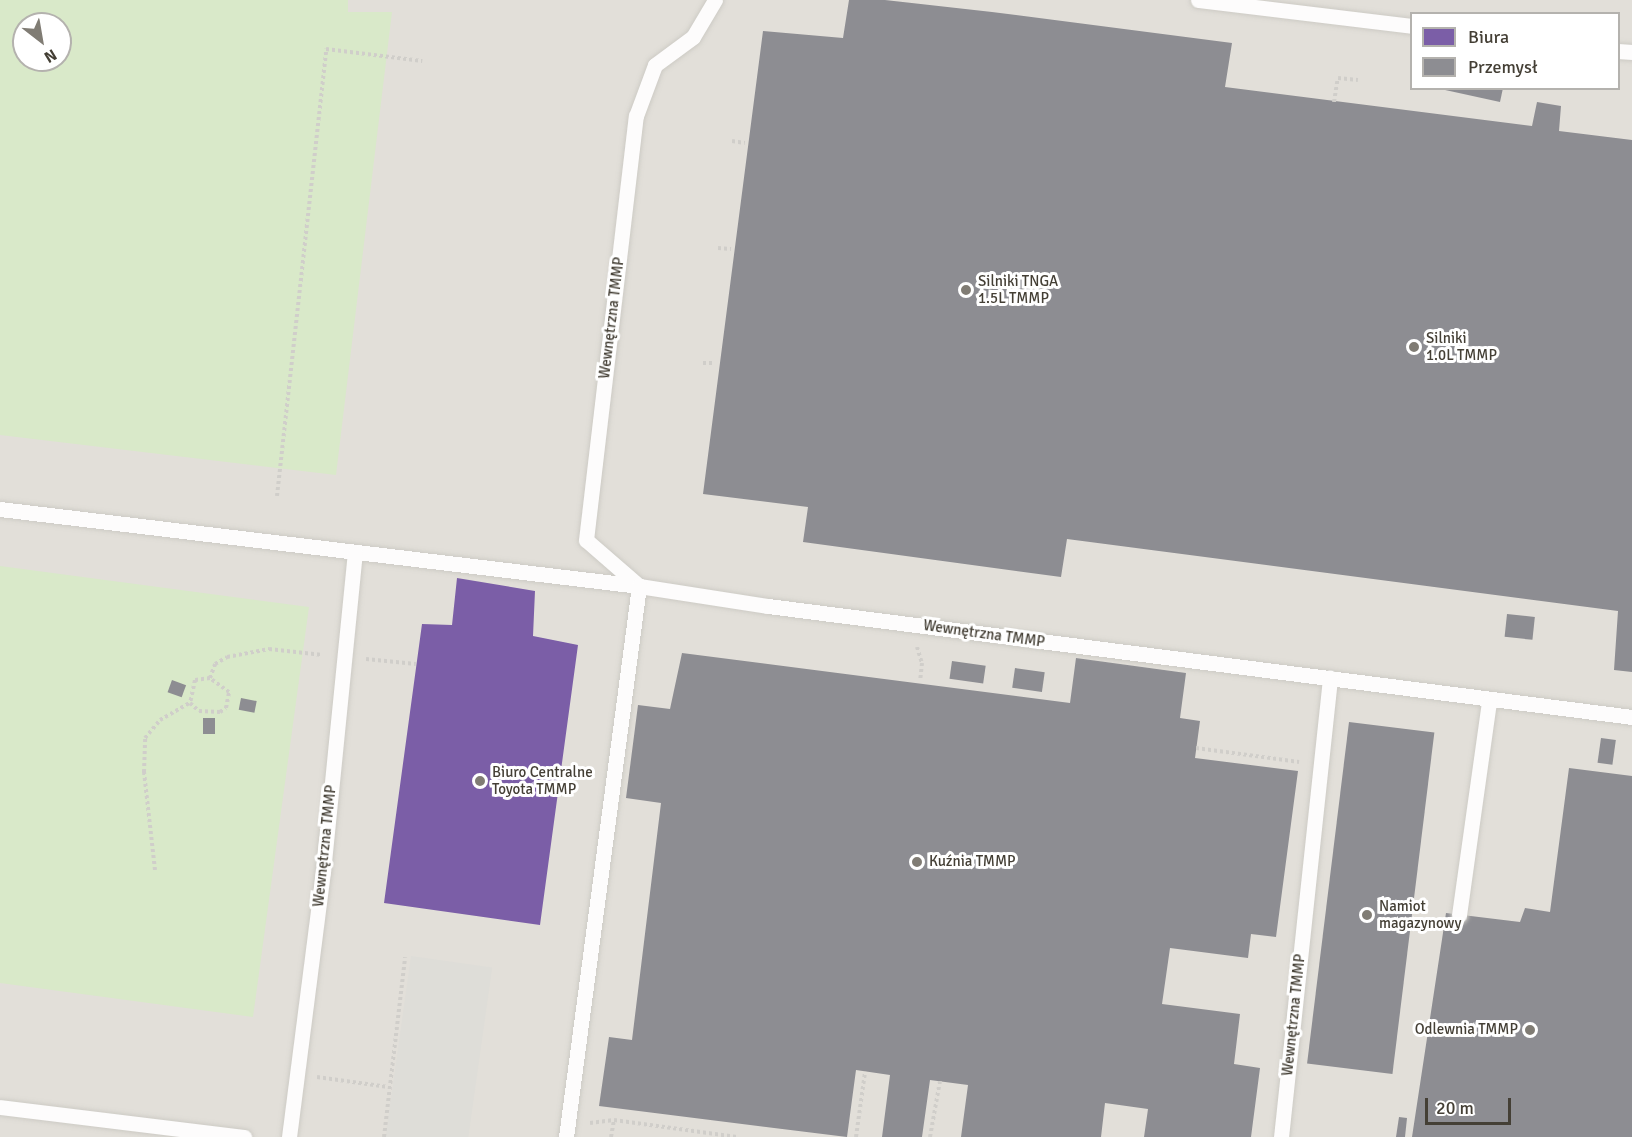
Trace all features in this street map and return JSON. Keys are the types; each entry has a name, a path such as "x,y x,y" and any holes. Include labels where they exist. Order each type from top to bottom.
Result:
{"lane":[{"name":"Wewnętrzna TMMP","path":"639,586 586,540 636,116 655,65 693,37 716,0"},
{"path":"1198,0 1410,26"},
{"name":"Wewnętrzna TMMP","path":"0,509 639,586 768,606 1330,678 1489,701 1632,717"},
{"name":"Wewnętrzna TMMP","path":"289,1137 346,657 355,553"},
{"path":"566,1137 639,586"},
{"name":"Wewnętrzna TMMP","path":"1281,1137 1330,678"},
{"path":"1459,915 1489,701"},
{"path":"0,1107 244,1137"}],"path":[{"path":"277,496 326,49 422,61"},
{"path":"1334,102 1338,78 1358,80"},
{"path":"732,141 745,143"},
{"path":"718,248 731,249"},
{"path":"703,363 713,363"},
{"path":"210,678 215,664 227,657 269,649 416,664"},
{"path":"155,870 144,772 145,738 160,720 190,703 195,680 210,678 229,692 226,708 220,712 199,711 190,703"},
{"path":"1196,748 1320,765"},
{"path":"384,1137 388,1087 405,957"},
{"path":"856,1137 865,1072"},
{"path":"296,1075 388,1087"},
{"path":"930,1137 940,1081"},
{"path":"611,1137 614,1119"},
{"path":"590,1124 614,1119 737,1137"}],"shaded area":[{"path":"0,0 1632,0 1632,1137 0,1137"},
{"path":"411,956 492,967 468,1137 386,1137"}],"green space":[{"path":"0,0 348,0 348,12 392,12 336,475 0,435"},
{"path":"0,566 309,607 253,1017 0,983"}],"building: Biura":[{"name":"Biuro Centralne Toyota TMMP","path":"457,578 535,591 533,636 578,645 540,925 384,903 422,624 452,625"}],"building: Przemysł":[{"path":"849,0 885,0 992,12 1232,43 1225,87 1532,126 1537,102 1561,106 1559,131 1632,140 1632,672 1614,670 1618,611 1067,539 1061,577 803,542 808,507 703,494 763,31 843,38"},
{"path":"1445,90 1503,90 1500,102"},
{"path":"1507,614 1535,617 1532,640 1505,637"},
{"name":"Kuźnia TMMP","path":"682,653 1070,703 1076,658 1186,673 1180,718 1200,721 1195,758 1298,771 1276,937 1251,934 1248,958 1170,948 1162,1004 1240,1014 1234,1064 1260,1068 1251,1137 1144,1137 1148,1109 1105,1103 1101,1137 961,1137 968,1085 930,1080 922,1137 882,1137 890,1075 856,1070 847,1137 599,1106 609,1037 632,1040 661,803 626,798 638,705 670,709"},
{"path":"952,661 986,666 983,684 949,679"},
{"path":"1015,668 1045,672 1042,692 1012,688"},
{"path":"172,680 186,685 182,697 168,692"},
{"path":"241,698 257,701 254,713 239,710"},
{"path":"203,718 215,718 215,734 203,734"},
{"name":"Namiot magazynowy","path":"1349,722 1434,732 1392,1074 1307,1063"},
{"path":"1601,738 1616,740 1612,765 1598,763"},
{"name":"Odlewnia TMMP","path":"1569,768 1632,776 1632,1137 1412,1137 1446,913 1520,922 1525,908 1550,912"},
{"path":"1399,1117 1407,1118 1405,1137 1396,1137"}],"place":[{"name":"Silniki TNGA 1.5L TMMP","path":"966,290"},
{"name":"Silniki 1.0L TMMP","path":"1414,347"},
{"name":"Biuro Centralne Toyota TMMP","path":"480,781"},
{"name":"Kuźnia TMMP","path":"917,862"},
{"name":"Namiot magazynowy","path":"1367,915"},
{"name":"Odlewnia TMMP","path":"1530,1030"}]}
